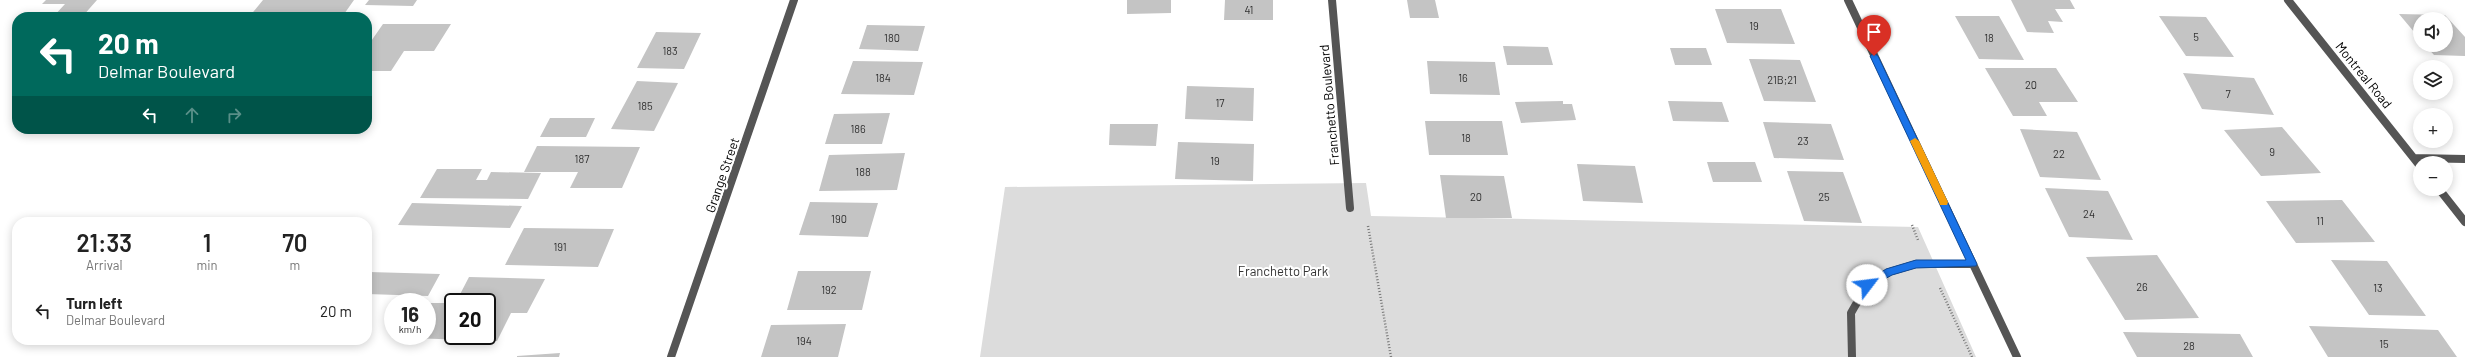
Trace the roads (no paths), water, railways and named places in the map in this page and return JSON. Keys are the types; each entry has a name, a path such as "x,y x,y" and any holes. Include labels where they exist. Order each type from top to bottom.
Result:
{"street":[{"name":"Grange Street","path":"671,357 794,0"},
{"name":"Franchetto Boulevard","path":"1332,0 1350,208"},
{"path":"1848,0 2017,357"},
{"name":"Montreal Road","path":"2288,0 2413,157"},
{"path":"2453,159 2465,159"},
{"path":"2445,196 2465,222"},
{"path":"1852,357 1851,313 1867,285 1889,272 1916,264 1972,264"}],"park label":[{"name":"Franchetto Park","path":"1283,271"}]}
